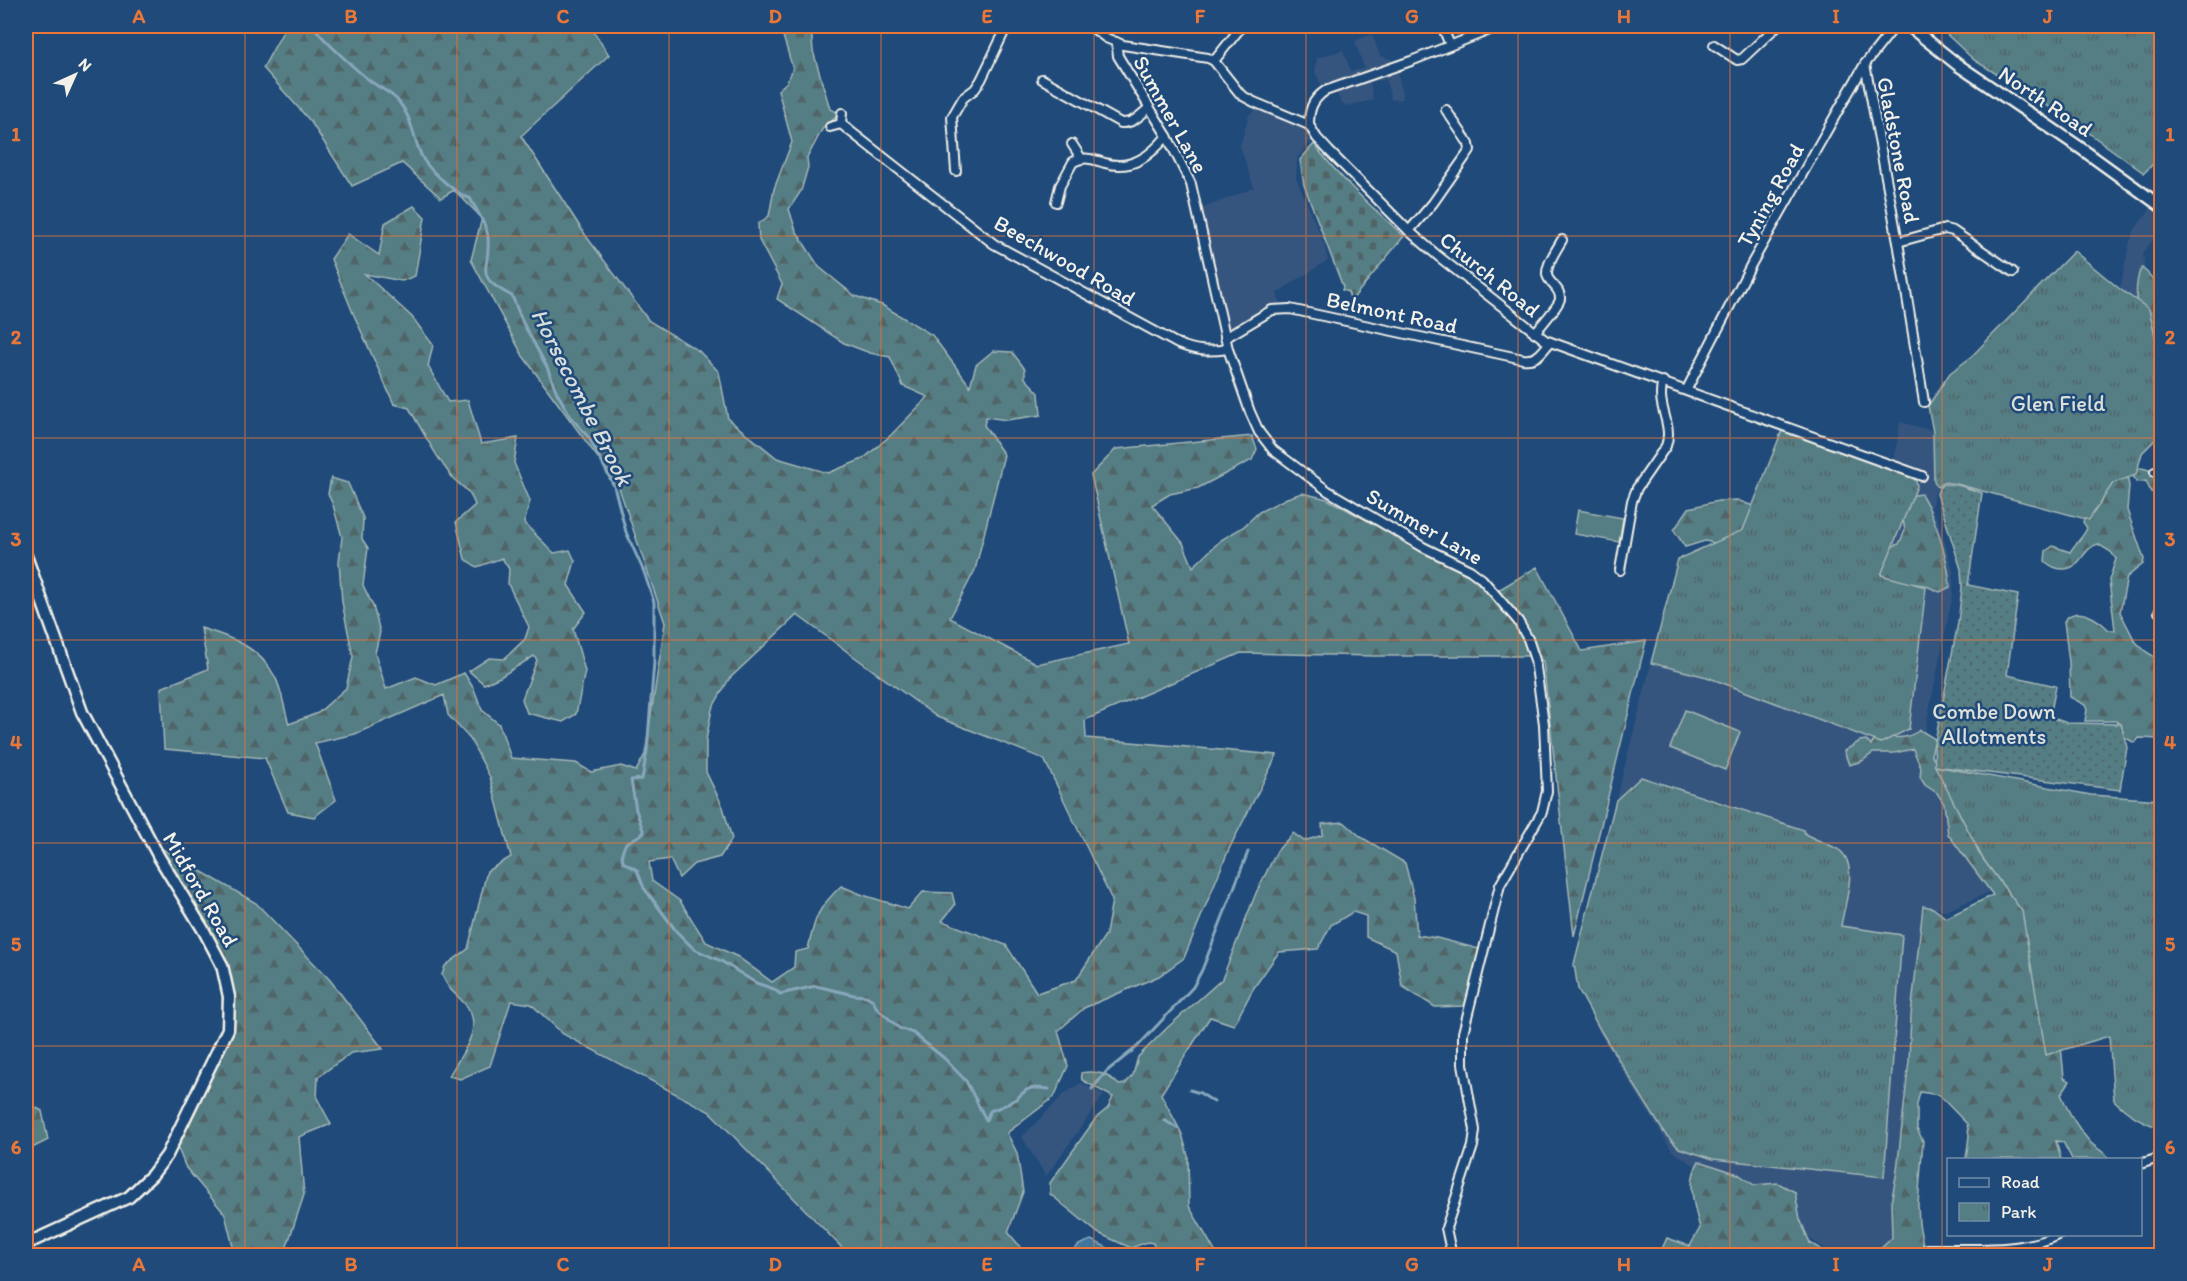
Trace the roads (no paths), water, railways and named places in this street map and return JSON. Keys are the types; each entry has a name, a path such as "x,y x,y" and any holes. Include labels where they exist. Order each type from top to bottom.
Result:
{"main road":[{"name":"North Road","path":"1910,26 1958,65 2079,147 2162,207"},
{"name":"Midford Road","path":"26,556 82,712 159,857 209,939 222,965 229,997 228,1029 167,1155 152,1175 129,1197 26,1244"}],"street":[{"path":"956,171 952,117 957,105 981,81 1006,26"},
{"path":"1090,26 1116,42 1136,48 1208,58 1220,67 1234,88 1247,99 1309,125 1314,100 1325,91 1393,68 1500,26"},
{"path":"1214,61 1242,26"},
{"path":"1442,26 1450,45"},
{"path":"1714,45 1737,60 1742,59 1776,26"},
{"name":"Tyning Road","path":"1686,389 1752,263 1865,64 1895,26"},
{"name":"Summer Lane","path":"1116,42 1118,56 1167,136 1191,184 1225,338 1258,432 1273,450 1328,491 1423,547 1470,570 1482,579 1518,621 1528,639 1535,660 1544,724 1547,791 1545,806 1500,885 1463,1033 1463,1064 1475,1130 1473,1146 1446,1228 1452,1256"},
{"name":"Gladstone Road","path":"1865,64 1898,242 1924,402"},
{"path":"1042,79 1121,123 1129,124 1149,108"},
{"path":"1409,231 1433,203 1470,150 1469,144 1446,110"},
{"path":"830,127 841,124 842,113"},
{"name":"Beechwood Road","path":"841,124 994,244 1178,344 1196,351 1209,352 1228,349"},
{"name":"Church Road","path":"1309,125 1329,151 1409,231 1535,333 1550,342 1686,389 1922,476"},
{"path":"1056,202 1068,169 1073,162 1086,157 1112,164 1138,162 1153,153 1167,136"},
{"path":"1072,144 1081,158"},
{"name":"Gladstone Road","path":"1898,242 1945,230 1953,231 2013,272"},
{"path":"1535,333 1559,303 1561,297 1549,280 1547,269 1562,240"},
{"name":"Belmont Road","path":"1225,338 1272,310 1281,308 1332,316 1523,359 1537,358 1550,342"},
{"path":"1620,570 1632,501 1637,488 1665,448 1669,438 1660,399 1662,381"},
{"path":"2142,1163 2162,1156"},
{"path":"1928,1249 2018,1247 2048,1241 2057,1236"}],"waterway":[{"name":"Horsecombe Brook","path":"314,26 323,38 351,64 396,99 407,115 425,162 436,175 470,198 487,233 487,277 491,283 512,296 523,323 547,367 557,393 571,417 590,439 614,486 626,532 644,572 654,602 654,662 647,751 642,779 631,780 636,810 644,833 626,843 622,852 623,862 637,870 644,888 677,932 694,949 721,961 756,983 774,989 780,994 816,986 866,996 873,1000 876,1007 899,1028 913,1033 944,1058 966,1081 986,1120 990,1111 1004,1106 1028,1089 1049,1089"},
{"path":"1092,1089 1107,1071 1137,1047 1193,987 1202,970 1248,852"},
{"path":"1190,1090 1214,1102"},
{"path":"1164,1120 1177,1128"}],"park label":[{"name":"Glen Field","path":"2058,403"},
{"name":"Combe Down Allotments","path":"1994,724"}]}
